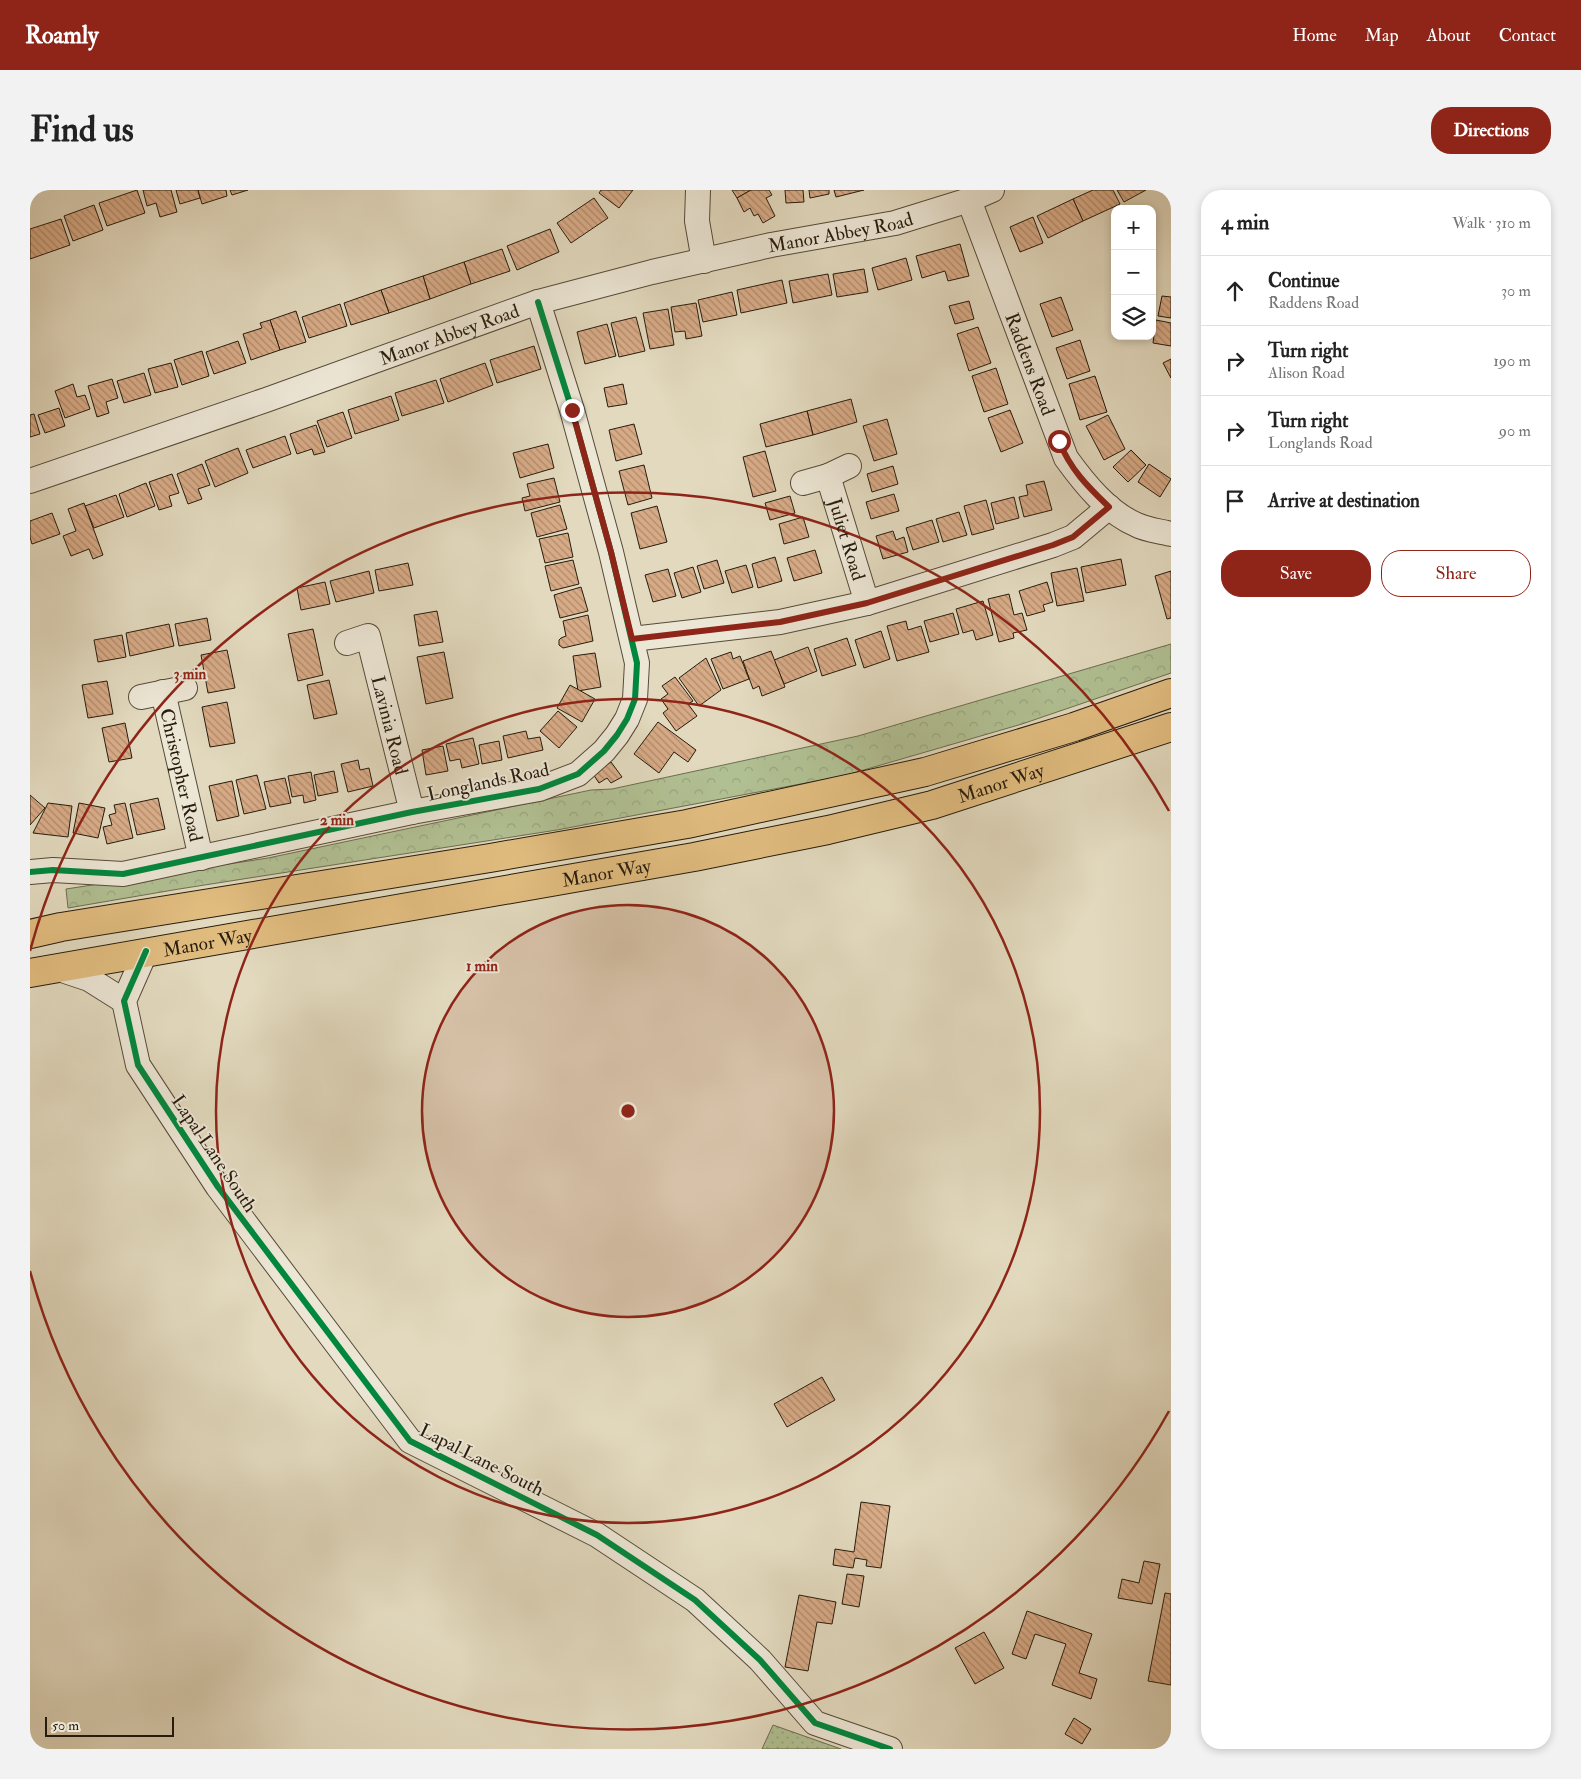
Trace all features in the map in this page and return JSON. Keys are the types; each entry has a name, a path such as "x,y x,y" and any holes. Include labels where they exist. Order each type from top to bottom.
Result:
{"highway":[{"name":"Manor Way","path":"30,934 61,927 688,824 925,772 1074,727 1171,693"},
{"name":"Manor Way","path":"43,970 694,857 828,830 932,805 1171,727"}],"street":[{"path":"698,190 697,221 704,261"},
{"name":"Manor Abbey Road","path":"30,481 266,400 538,302 652,272 770,245 895,223 969,200 992,190"},
{"name":"Raddens Road","path":"969,200 1066,458 1080,478 1109,507 1136,525 1171,534"},
{"name":"Longlands Road","path":"42,871 123,874 412,812 539,789 578,774 604,751 627,719 635,699 637,663 611,552 572,410 538,302"},
{"name":"Juliet Road","path":"803,483 828,476 849,466"},
{"name":"Juliet Road","path":"828,476 867,603"},
{"path":"632,639 780,622 867,603 1053,545 1073,537 1109,507"},
{"name":"Lavinia Road","path":"367,638 412,812"},
{"name":"Christopher Road","path":"163,692 201,858"},
{"path":"43,970 89,979 124,1001 146,951"},
{"name":"Lapal Lane South","path":"124,1001 138,1065 218,1187 410,1441 597,1535 695,1600 760,1660 815,1723 890,1749"}],"green space":[{"path":"1171,644 1171,673 1022,724 843,776 557,830 68,908 66,889 268,858 591,790 612,789 858,736"},
{"path":"773,1725 841,1749 762,1749"}],"building":[{"path":"137,190 145,213 107,226 99,203"},
{"path":"143,190 171,190 177,212 160,217 156,203 147,206"},
{"path":"176,190 198,190 200,198 180,204"},
{"path":"198,190 226,190 227,196 202,204"},
{"path":"230,190 248,190 232,195"},
{"path":"601,190 633,190 619,208 599,193"},
{"path":"732,190 751,190 737,198"},
{"path":"751,190 769,190 772,195 766,198 775,216 763,223 758,214 754,216 750,208 744,212 737,198"},
{"path":"785,190 803,190 804,202 786,203"},
{"path":"809,190 829,190 829,194 810,198"},
{"path":"834,190 864,190 836,197"},
{"path":"1093,190 1113,190 1120,204 1111,205 1111,208 1083,221 1073,199"},
{"path":"1117,190 1146,190 1124,202"},
{"path":"594,198 608,218 571,243 557,223"},
{"path":"1073,199 1083,221 1048,238 1037,216"},
{"path":"94,205 103,230 73,241 64,216"},
{"path":"1033,217 1043,243 1020,252 1010,227"},
{"path":"61,219 70,245 30,259 30,229"},
{"path":"550,229 559,252 517,270 507,246"},
{"path":"960,244 969,276 948,281 945,271 922,278 916,256"},
{"path":"502,249 510,271 471,284 464,262"},
{"path":"906,258 912,280 878,290 872,268"},
{"path":"464,262 471,284 430,299 423,276"},
{"path":"864,269 868,292 837,297 833,274"},
{"path":"828,274 832,295 793,303 789,281"},
{"path":"423,276 430,299 389,313 381,290"},
{"path":"782,280 787,303 741,313 737,290"},
{"path":"381,290 389,313 351,325 344,303"},
{"path":"732,292 737,315 703,322 698,300"},
{"path":"1162,296 1171,297 1171,318 1158,316"},
{"path":"1061,297 1073,330 1052,337 1040,304"},
{"path":"969,301 974,319 955,324 949,306"},
{"path":"696,303 702,336 686,339 685,331 675,332 671,307"},
{"path":"340,304 347,326 309,338 302,317"},
{"path":"668,309 674,345 650,349 643,313"},
{"path":"296,311 306,342 280,350 270,320"},
{"path":"636,317 645,351 619,357 611,323"},
{"path":"270,320 280,350 251,360 243,334 262,328 260,323"},
{"path":"1156,320 1171,323 1171,346 1153,343 1153,340 1156,340"},
{"path":"607,324 616,356 585,364 577,332"},
{"path":"978,327 991,363 969,371 957,334"},
{"path":"1080,340 1090,371 1067,379 1056,348"},
{"path":"238,341 246,363 214,374 206,352"},
{"path":"534,346 541,369 497,383 490,360"},
{"path":"202,351 209,376 182,385 174,360"},
{"path":"1171,359 1171,378 1163,363"},
{"path":"171,363 178,387 155,393 148,369"},
{"path":"485,363 493,385 448,402 440,379"},
{"path":"996,368 1008,404 984,412 972,376"},
{"path":"144,373 151,395 124,403 117,381"},
{"path":"1095,376 1107,412 1080,420 1069,384"},
{"path":"112,379 118,398 106,402 109,413 97,417 88,386"},
{"path":"436,380 444,403 402,416 395,393"},
{"path":"73,384 77,397 85,395 90,409 65,418 55,391"},
{"path":"623,384 627,404 608,407 604,388"},
{"path":"391,396 399,420 355,434 348,410"},
{"path":"851,399 857,422 813,435 807,411"},
{"path":"59,408 65,426 45,433 38,415"},
{"path":"1010,410 1023,443 1001,452 988,418"},
{"path":"807,411 813,435 766,447 760,424"},
{"path":"343,412 352,438 327,447 317,421"},
{"path":"34,414 40,434 30,437 30,415"},
{"path":"1108,415 1125,449 1104,460 1086,426"},
{"path":"887,419 897,454 874,461 863,426"},
{"path":"634,424 642,454 616,461 609,430"},
{"path":"316,425 325,452 314,455 312,449 297,454 290,434"},
{"path":"285,436 291,454 253,468 246,450"},
{"path":"548,444 554,468 520,478 513,453"},
{"path":"238,448 248,473 215,487 205,461"},
{"path":"1131,450 1146,465 1128,482 1113,467"},
{"path":"765,451 776,491 753,497 743,457"},
{"path":"202,464 210,485 198,489 202,499 188,504 177,474"},
{"path":"1149,464 1171,479 1160,497 1138,482"},
{"path":"644,465 652,498 628,505 619,471"},
{"path":"893,466 898,484 872,492 867,474"},
{"path":"172,474 179,493 169,496 172,506 159,510 149,482"},
{"path":"554,478 560,502 525,511 522,498 530,496 527,484"},
{"path":"1044,481 1052,510 1024,517 1019,497 1028,495 1026,485"},
{"path":"146,483 155,506 127,517 119,494"},
{"path":"894,494 899,511 871,519 866,502"},
{"path":"116,495 124,517 94,528 85,506"},
{"path":"790,496 795,513 770,520 765,503"},
{"path":"1014,497 1019,518 996,524 991,503"},
{"path":"986,500 994,529 972,535 964,506"},
{"path":"84,503 103,555 93,559 89,549 71,556 63,536 76,531 68,509"},
{"path":"560,505 567,529 537,537 531,513"},
{"path":"657,506 667,542 640,549 631,513"},
{"path":"959,512 967,535 943,542 936,519"},
{"path":"52,513 60,534 32,544 30,521"},
{"path":"803,517 809,537 784,544 779,524"},
{"path":"932,520 939,542 913,550 906,528"},
{"path":"893,531 896,540 904,537 908,552 883,559 876,536"},
{"path":"568,533 573,557 545,563 539,539"},
{"path":"815,550 822,573 794,581 787,558"},
{"path":"775,557 782,581 758,588 752,564"},
{"path":"1121,559 1126,585 1086,593 1081,567"},
{"path":"573,560 579,584 551,591 545,566"},
{"path":"717,560 724,583 704,589 697,566"},
{"path":"408,563 413,585 379,591 375,570"},
{"path":"746,565 753,587 732,593 725,571"},
{"path":"693,567 701,592 682,598 674,573"},
{"path":"1077,568 1084,601 1057,606 1051,573"},
{"path":"668,569 676,596 653,602 645,575"},
{"path":"369,571 374,593 336,602 330,581"},
{"path":"1171,571 1171,618 1167,619 1155,576"},
{"path":"325,582 330,604 301,610 297,588"},
{"path":"1047,582 1053,602 1043,605 1045,611 1027,616 1019,591"},
{"path":"581,587 588,611 560,618 554,595"},
{"path":"1009,594 1014,615 1022,613 1027,630 1013,633 1014,638 999,642 988,599"},
{"path":"983,601 993,635 976,640 973,630 963,633 956,609"},
{"path":"437,611 443,642 419,646 414,615"},
{"path":"953,613 959,634 930,642 924,621"},
{"path":"588,615 593,641 563,648 559,645 559,640 566,636 563,621"},
{"path":"207,618 211,640 179,646 175,624"},
{"path":"906,621 908,630 921,626 929,652 897,661 887,626"},
{"path":"169,624 174,646 130,656 126,633"},
{"path":"313,629 323,675 298,681 288,634"},
{"path":"881,631 890,659 864,668 855,640"},
{"path":"122,635 126,657 98,662 94,640"},
{"path":"847,638 856,665 822,676 814,649"},
{"path":"808,647 817,671 784,684 774,660"},
{"path":"227,650 235,688 208,693 201,655"},
{"path":"771,651 785,687 762,696 759,686 753,689 743,661"},
{"path":"444,652 453,698 426,704 417,657"},
{"path":"731,652 733,659 740,656 749,679 723,689 711,659"},
{"path":"595,653 601,687 578,691 573,656"},
{"path":"706,658 721,690 699,706 679,678"},
{"path":"675,677 693,701 688,704 697,716 676,731 663,713 668,709 661,699 668,694 662,686"},
{"path":"329,680 337,714 314,719 307,685"},
{"path":"107,681 113,714 88,718 82,685"},
{"path":"570,685 595,699 582,722 557,708"},
{"path":"227,702 235,743 210,747 202,707"},
{"path":"558,711 577,727 559,748 540,731"},
{"path":"658,722 696,750 688,762 674,752 659,773 634,754"},
{"path":"125,723 132,758 109,762 102,728"},
{"path":"526,731 528,739 540,737 543,750 508,758 503,736"},
{"path":"473,738 479,764 462,768 460,759 450,761 446,744"},
{"path":"499,741 502,760 482,764 479,745"},
{"path":"443,746 448,771 426,775 422,750"},
{"path":"358,760 360,770 369,768 373,786 348,792 341,764"},
{"path":"611,762 622,777 611,783 607,778 599,783 593,774"},
{"path":"334,771 338,792 318,796 314,775"},
{"path":"311,772 316,800 304,803 303,795 292,797 288,776"},
{"path":"257,775 266,809 244,814 236,780"},
{"path":"285,778 291,803 270,807 264,782"},
{"path":"232,781 239,816 217,821 209,786"},
{"path":"30,795 45,808 30,825"},
{"path":"158,798 165,829 137,835 130,804"},
{"path":"48,803 72,806 68,837 33,833"},
{"path":"79,803 105,808 98,838 73,833"},
{"path":"125,803 133,838 107,844 103,827 112,825 109,815 116,813 114,805"},
{"path":"822,1377 835,1400 787,1427 774,1404"},
{"path":"861,1502 890,1506 881,1568 866,1566 867,1560 855,1558 853,1568 833,1565 835,1549 854,1552"},
{"path":"1144,1561 1160,1564 1152,1604 1118,1598 1122,1579 1139,1583"},
{"path":"847,1574 864,1576 859,1607 842,1604"},
{"path":"1165,1593 1171,1594 1171,1685 1148,1681"},
{"path":"799,1595 836,1602 832,1624 817,1622 808,1671 785,1667"},
{"path":"1027,1611 1092,1634 1079,1673 1097,1679 1091,1699 1052,1685 1066,1644 1035,1634 1026,1659 1012,1654"},
{"path":"984,1632 1004,1668 975,1684 955,1648"},
{"path":"1074,1718 1091,1729 1082,1744 1065,1734"}],"cycle path":[{"path":"30,872 53,870 123,874 412,812 539,789 578,774 604,751 627,719 635,699 637,663 611,552 572,410 538,302"},
{"path":"146,951 124,1001 138,1065 218,1187 410,1441 597,1535 695,1600 760,1660 815,1723 890,1749"}],"route":[{"path":"572,410 611,552 632,639 780,622 867,603 1053,545 1073,537 1109,507 1080,478 1066,458 1059,441"}]}
